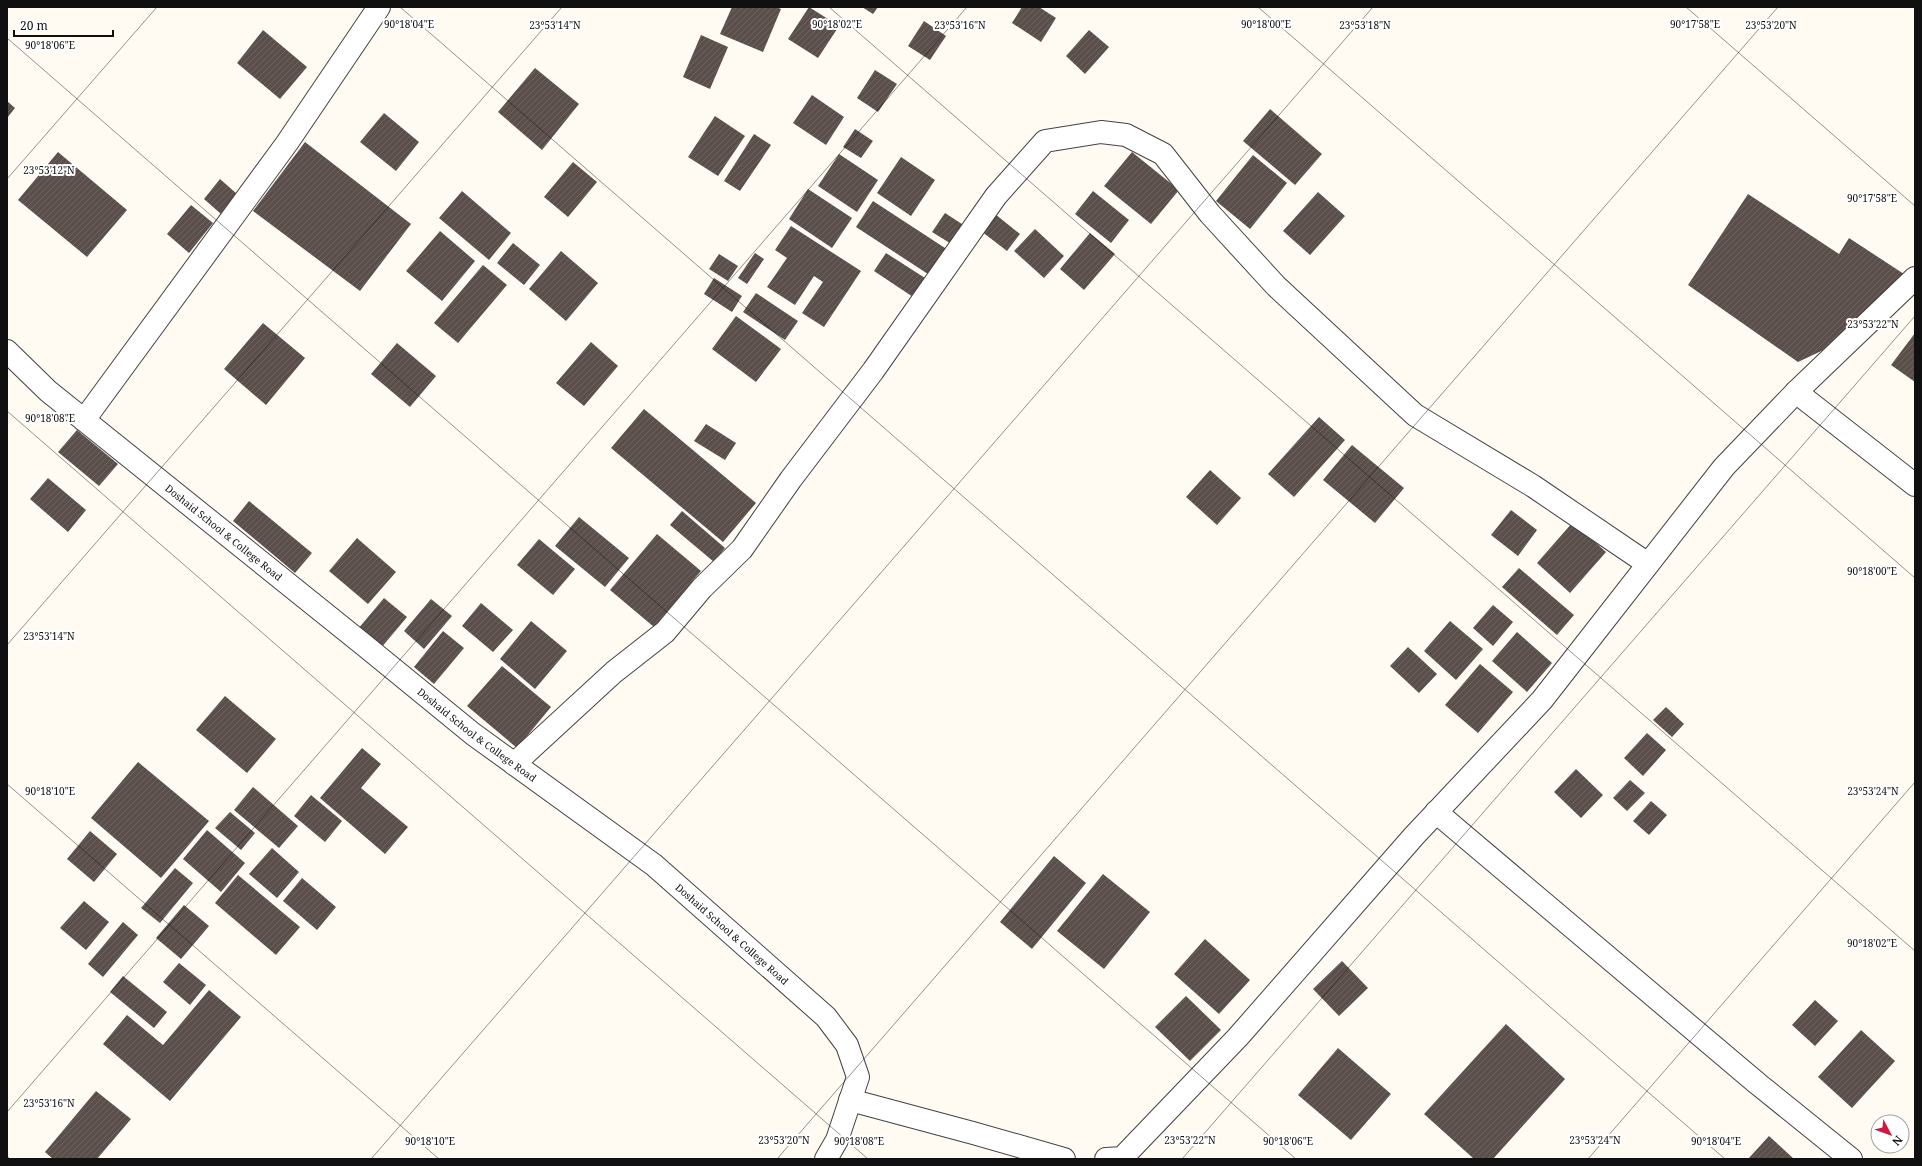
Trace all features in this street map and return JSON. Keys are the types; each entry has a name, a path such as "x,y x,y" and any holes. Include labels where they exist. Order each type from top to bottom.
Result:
{"street":[{"path":"84,420 287,143 379,7"},
{"path":"514,764 614,672 665,632 702,588 742,549 790,479 873,371 996,196 1045,141 1101,132 1126,135 1162,154 1210,214 1276,286 1415,415 1532,486 1648,564"},
{"path":"1117,1159 1238,1037 1436,812 1542,700 1724,467 1796,392 1915,278"},
{"name":"Doshaid School & College Road","path":"7,351 48,391 364,645 472,734 654,865 826,1017 847,1045 858,1077 836,1140 826,1159"},
{"path":"1796,392 1915,485"},
{"path":"1436,812 1758,1084 1851,1159"},
{"path":"850,1100 1064,1159"}],"building":[{"path":"732,7 776,7 781,9 763,52 720,34"},
{"path":"809,7 839,26 818,58 788,39"},
{"path":"862,7 878,7 873,14"},
{"path":"1022,7 1039,7 1056,18 1041,42 1012,23"},
{"path":"924,21 946,36 930,60 908,46"},
{"path":"263,30 307,67 280,99 237,63"},
{"path":"1089,30 1109,47 1085,74 1066,56"},
{"path":"701,35 728,47 710,89 683,77"},
{"path":"535,68 579,104 542,150 498,112"},
{"path":"875,70 897,84 878,112 857,98"},
{"path":"812,95 844,117 826,145 793,123"},
{"path":"7,101 15,108 7,118"},
{"path":"1270,109 1322,154 1295,185 1243,141"},
{"path":"384,113 419,142 396,171 360,142"},
{"path":"715,116 745,136 718,176 688,157"},
{"path":"855,129 873,141 861,158 843,147"},
{"path":"754,134 771,145 740,191 724,181"},
{"path":"305,142 411,224 360,291 253,211"},
{"path":"58,152 127,210 87,257 18,200"},
{"path":"1132,152 1179,190 1151,224 1104,186"},
{"path":"839,154 878,180 857,212 818,186"},
{"path":"1253,155 1287,183 1250,229 1216,201"},
{"path":"901,157 935,180 911,216 877,193"},
{"path":"573,162 597,182 568,217 544,197"},
{"path":"220,179 237,194 221,214 204,199"},
{"path":"808,189 852,218 832,248 789,219"},
{"path":"462,191 511,233 489,260 439,218"},
{"path":"1093,191 1129,220 1111,243 1075,214"},
{"path":"1318,192 1345,216 1310,255 1283,231"},
{"path":"1748,194 1839,254 1849,238 1907,276 1851,337 1798,362 1688,285"},
{"path":"873,201 948,250 931,276 856,227"},
{"path":"191,205 213,223 189,253 167,234"},
{"path":"945,213 965,226 953,245 932,232"},
{"path":"995,214 1020,234 1007,251 981,231"},
{"path":"791,226 861,271 824,327 802,313 823,282 814,276 795,305 767,287 787,258 775,250"},
{"path":"1035,229 1064,256 1044,278 1014,251"},
{"path":"440,231 475,261 442,301 406,271"},
{"path":"1090,233 1115,254 1084,290 1060,269"},
{"path":"513,243 540,265 524,285 497,263"},
{"path":"561,251 598,283 566,321 529,289"},
{"path":"755,253 764,259 747,284 738,278"},
{"path":"886,253 925,278 913,297 874,271"},
{"path":"719,254 738,266 728,281 709,269"},
{"path":"483,265 507,285 458,343 434,323"},
{"path":"714,278 742,296 732,312 704,294"},
{"path":"756,293 798,321 785,340 743,312"},
{"path":"736,316 781,349 756,382 712,349"},
{"path":"263,323 305,358 266,405 224,369"},
{"path":"1915,333 1915,382 1891,365"},
{"path":"591,342 618,366 584,406 556,383"},
{"path":"397,343 436,376 410,407 371,374"},
{"path":"644,409 756,503 723,542 611,448"},
{"path":"1319,417 1345,440 1294,497 1268,474"},
{"path":"706,424 736,443 725,460 694,441"},
{"path":"77,430 118,464 99,486 58,452"},
{"path":"1352,445 1404,488 1375,523 1323,480"},
{"path":"1210,470 1241,498 1217,525 1186,497"},
{"path":"48,478 86,510 68,532 30,499"},
{"path":"249,501 312,553 295,573 233,521"},
{"path":"1511,510 1537,530 1518,556 1491,535"},
{"path":"682,511 725,548 714,562 670,525"},
{"path":"579,517 629,558 605,587 555,546"},
{"path":"1573,522 1606,552 1570,593 1537,563"},
{"path":"657,534 701,571 654,627 610,590"},
{"path":"357,538 396,572 368,604 329,571"},
{"path":"539,539 575,569 553,595 517,565"},
{"path":"1519,568 1574,615 1557,635 1502,587"},
{"path":"384,598 407,617 381,648 358,629"},
{"path":"431,599 452,616 424,649 404,631"},
{"path":"481,603 513,630 493,652 462,626"},
{"path":"1493,605 1513,622 1493,646 1473,628"},
{"path":"531,621 567,651 535,689 500,659"},
{"path":"1450,621 1483,649 1456,680 1424,651"},
{"path":"443,631 464,648 434,684 414,667"},
{"path":"1517,632 1552,663 1527,692 1492,661"},
{"path":"1408,647 1437,674 1419,693 1390,666"},
{"path":"1480,664 1513,692 1478,733 1445,705"},
{"path":"502,666 551,707 517,748 467,706"},
{"path":"225,696 276,739 247,773 196,730"},
{"path":"1666,707 1684,724 1672,737 1653,720"},
{"path":"1647,733 1666,750 1643,776 1624,758"},
{"path":"362,748 381,764 361,788 408,827 385,854 320,798"},
{"path":"138,762 209,821 161,878 91,818"},
{"path":"1576,769 1603,795 1581,818 1554,792"},
{"path":"1630,780 1645,793 1627,811 1613,798"},
{"path":"253,787 298,826 279,848 234,810"},
{"path":"311,795 342,821 325,842 294,816"},
{"path":"1651,801 1667,815 1649,835 1633,821"},
{"path":"230,812 255,833 241,850 215,828"},
{"path":"207,830 245,863 221,892 183,859"},
{"path":"90,831 117,854 94,882 67,859"},
{"path":"272,848 299,872 277,898 249,874"},
{"path":"1054,856 1086,883 1032,949 1000,922"},
{"path":"175,868 193,883 160,923 141,908"},
{"path":"1103,874 1150,912 1104,969 1057,931"},
{"path":"238,875 300,927 276,955 215,903"},
{"path":"302,878 336,907 317,930 283,901"},
{"path":"84,901 109,922 86,950 60,928"},
{"path":"184,905 209,926 181,959 156,938"},
{"path":"123,922 138,935 103,977 88,964"},
{"path":"1205,939 1250,980 1219,1014 1174,974"},
{"path":"1342,961 1368,988 1339,1016 1313,989"},
{"path":"179,963 206,985 190,1005 163,982"},
{"path":"123,976 167,1012 154,1028 110,992"},
{"path":"209,990 241,1017 170,1101 103,1044 127,1015 163,1045"},
{"path":"1186,996 1221,1030 1190,1061 1155,1027"},
{"path":"1815,1000 1838,1021 1815,1046 1792,1025"},
{"path":"1506,1024 1565,1079 1493,1159 1474,1159 1424,1114"},
{"path":"1861,1030 1895,1061 1852,1108 1818,1077"},
{"path":"1338,1048 1391,1094 1351,1140 1298,1095"},
{"path":"96,1091 131,1119 97,1159 53,1159 45,1152"},
{"path":"1769,1136 1794,1159 1748,1159"}]}
